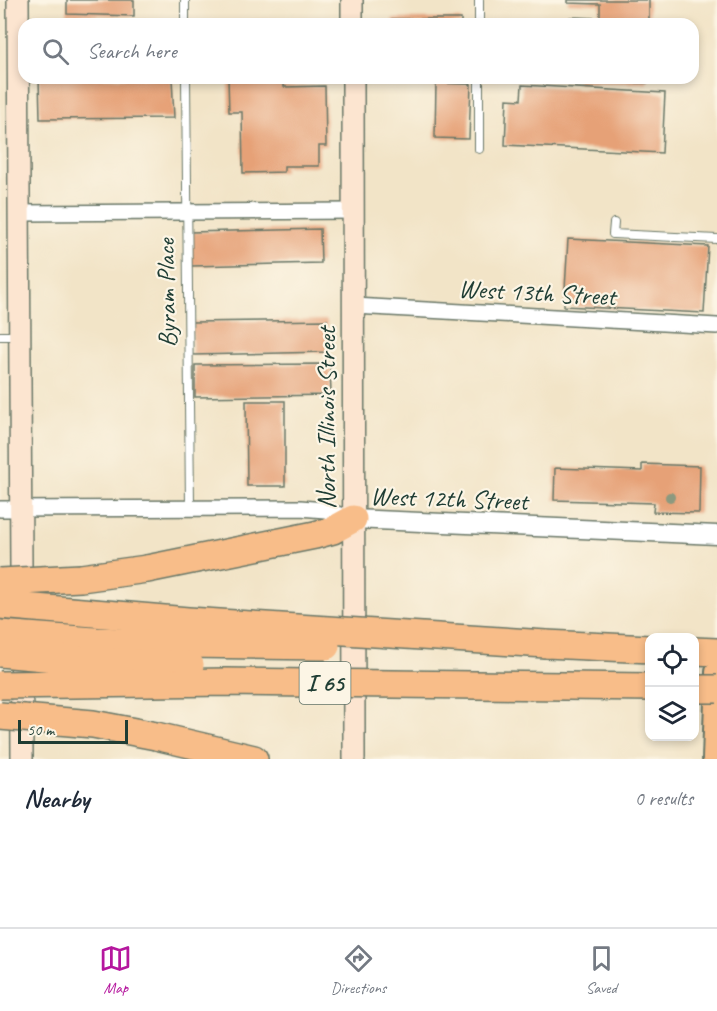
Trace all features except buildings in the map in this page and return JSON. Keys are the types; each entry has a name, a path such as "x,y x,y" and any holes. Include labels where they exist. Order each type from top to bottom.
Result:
{"highway":[{"path":"0,582 81,578 147,569 315,536 333,530 353,519"},
{"name":"I 65","path":"0,605 188,621 645,649"},
{"path":"0,634 94,641 281,647 546,644"},
{"path":"699,651 717,652"},
{"path":"0,653 77,660 224,666 515,685"},
{"name":"I 65","path":"0,685 226,682 645,687"},
{"path":"699,688 717,689"},
{"path":"0,716 62,720 156,736 254,759"}],"main road":[{"path":"18,0 19,18"},
{"path":"352,0 352,18"},
{"path":"20,84 18,213 9,336 10,509 22,759"},
{"name":"North Illinois Street","path":"353,84 354,759"},
{"path":"714,759 717,672"}],"street":[{"path":"18,213 354,211"},
{"name":"West 13th Street","path":"354,306 717,326"},
{"name":"West 12th Street","path":"10,509 190,507 311,509 325,510 353,519 717,535"}],"lane":[{"path":"185,0 185,18"},
{"path":"479,0 479,18"},
{"name":"Byram Place","path":"186,84 190,507"},
{"path":"479,84 479,149"},
{"path":"614,224 613,234 717,239"}]}
